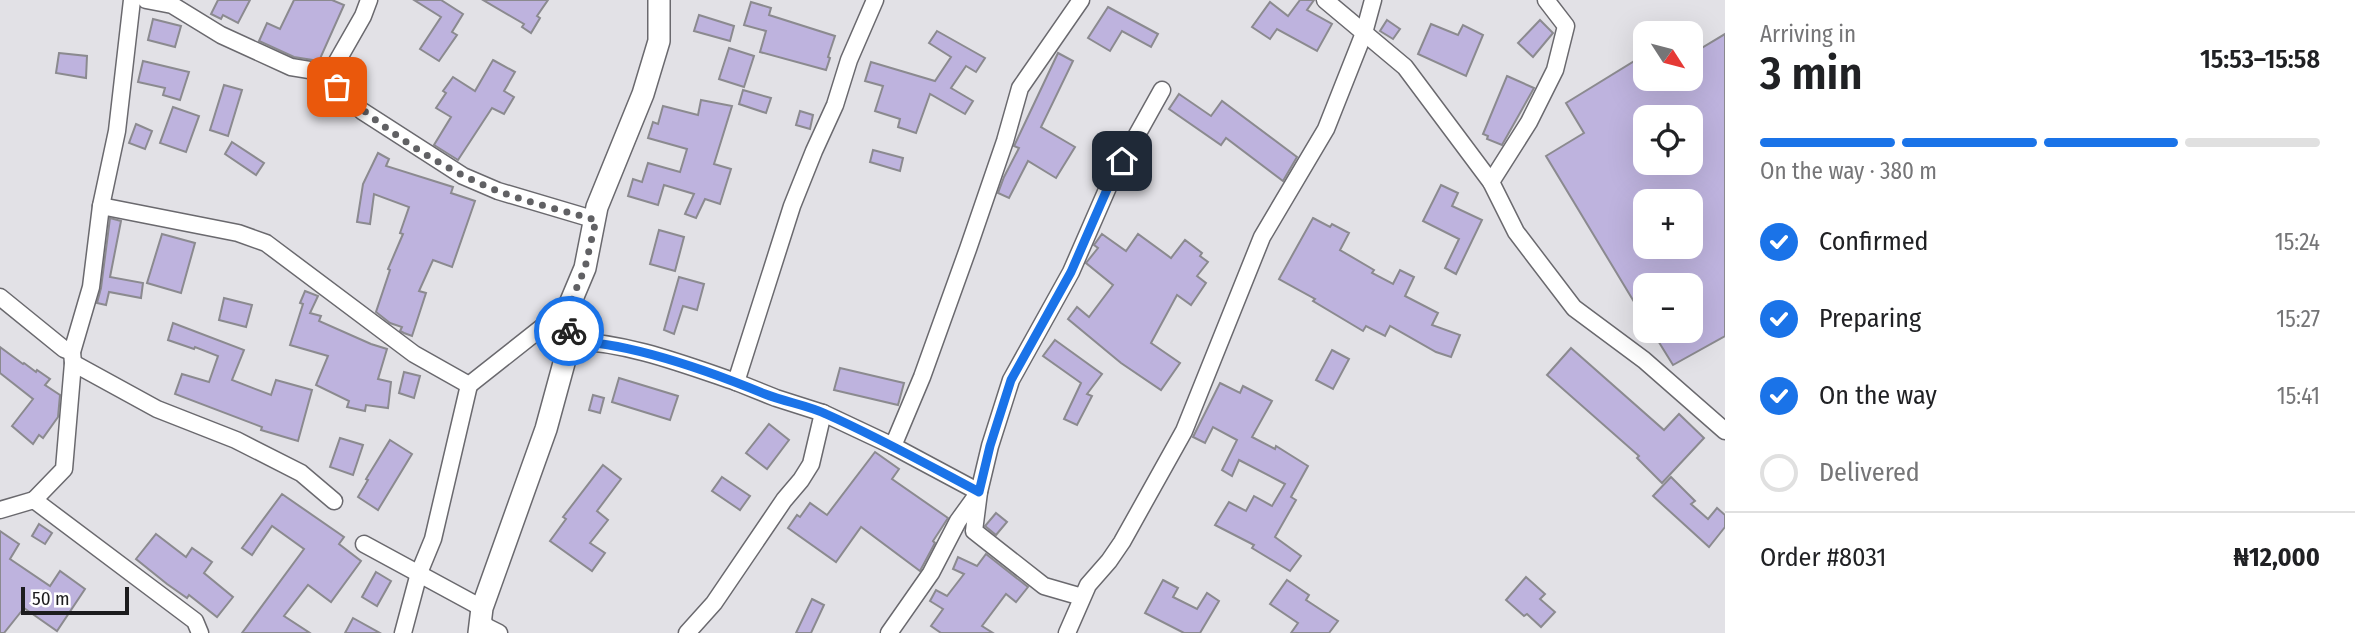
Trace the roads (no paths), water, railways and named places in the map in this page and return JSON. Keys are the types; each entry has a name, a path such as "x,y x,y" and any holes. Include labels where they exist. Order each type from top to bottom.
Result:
{"street":[{"path":"0,510 34,500 64,469 73,357 91,287 101,206 117,131 132,0"},
{"path":"146,0 172,5 221,36 291,67 334,74"},
{"path":"369,0 335,65 337,87 362,111 463,176 498,191 596,220"},
{"path":"481,620 545,429 569,341 569,306 585,268 597,207 643,94 659,41 659,0"},
{"path":"736,383 792,206 835,105 849,60 874,0"},
{"path":"893,446 922,377 968,250 1020,88 1081,0"},
{"path":"1325,0 1405,67 1492,181 1516,232 1574,308 1644,360 1725,431"},
{"path":"1067,633 1088,585 1122,542 1184,431 1262,237 1326,129 1364,33 1373,0"},
{"path":"1492,181 1529,122 1555,70 1566,26 1546,0"},
{"path":"1082,597 1044,586 974,531 979,492 1011,380 1071,272 1109,185 1162,90"},
{"path":"101,206 238,233 266,243 414,354 469,385"},
{"path":"0,297 73,357 157,409 236,440 301,473 334,501"},
{"path":"403,633 419,573 433,539 469,385 569,306"},
{"path":"569,341 593,342 692,367 823,413 893,446 979,492"},
{"path":"688,633 714,603 811,464 823,413"},
{"path":"889,633 931,573 958,521 979,492"},
{"path":"34,500 195,621 200,633"},
{"path":"364,544 419,573 487,627 499,633"}]}
